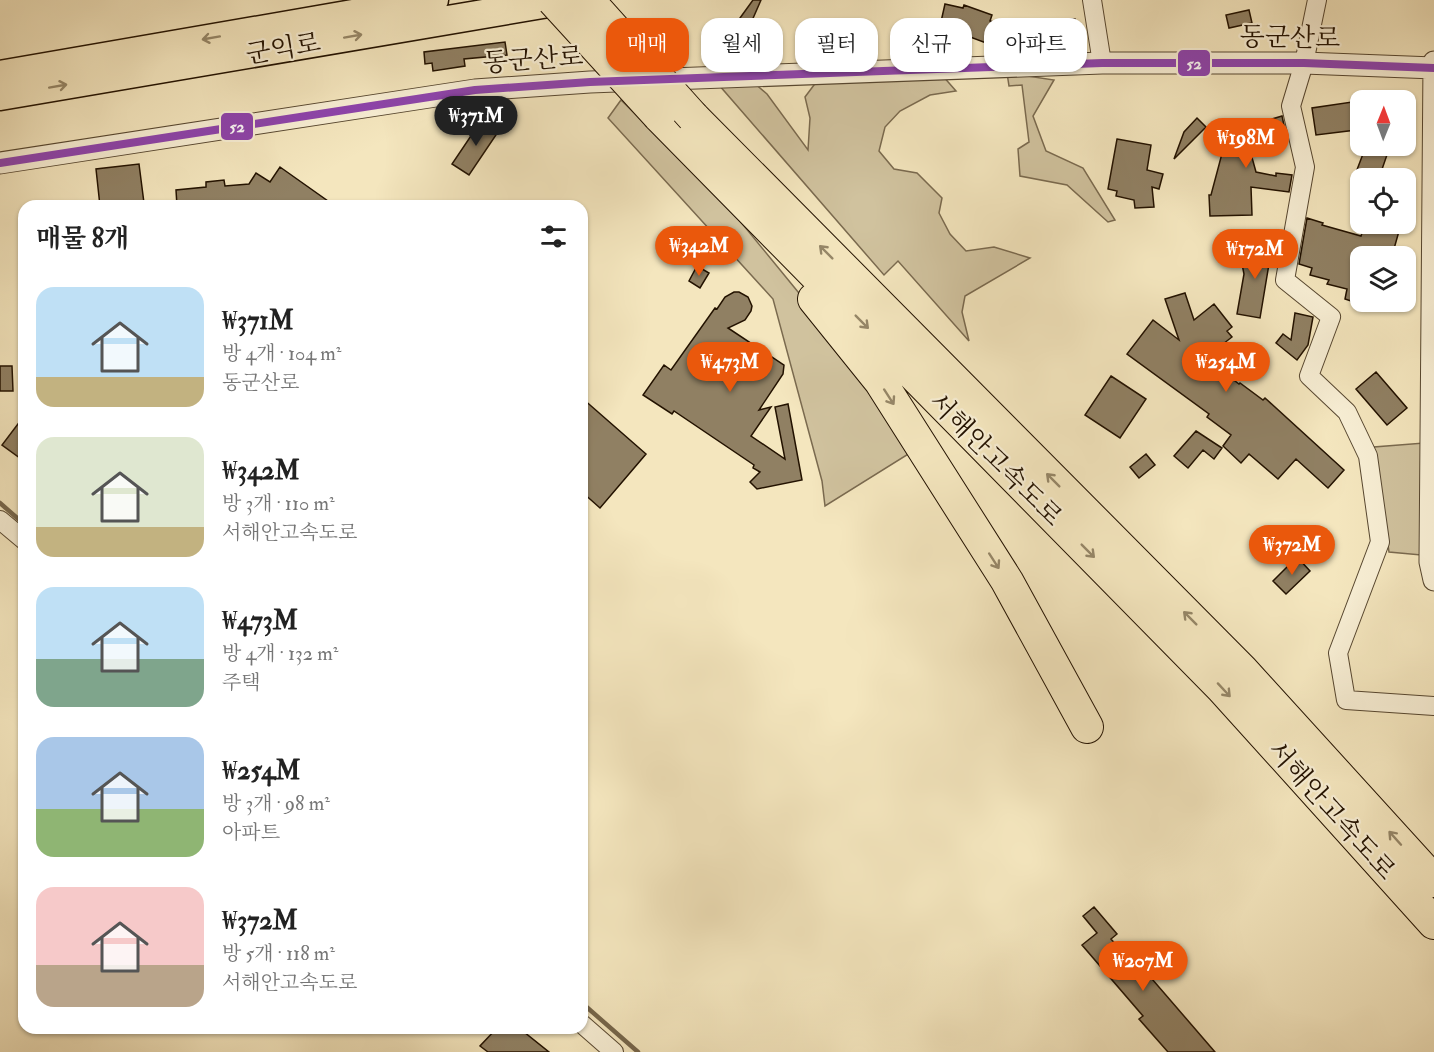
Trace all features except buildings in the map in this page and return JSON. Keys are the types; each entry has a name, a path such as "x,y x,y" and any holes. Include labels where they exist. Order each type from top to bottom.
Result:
{"highway":[{"name":"군익로","path":"0,75 434,0"},
{"name":"서해안고속도로","path":"553,0 659,116 1222,688 1434,923"},
{"name":"군익로","path":"0,96 566,0"},
{"name":"서해안고속도로","path":"588,0 693,117 1242,670 1434,881"},
{"path":"711,169 879,381 1007,581 1087,727"}],"street":[{"path":"1092,0 1102,63"},
{"path":"1317,0 1304,63 1291,106 1305,167 1285,280 1331,317 1309,376 1347,412 1368,456 1380,542 1338,653 1346,700 1434,706"},
{"name":"동군산로","path":"0,163 475,90 590,82 1102,63 1304,63 1434,66"},
{"path":"1434,66 1430,562 1434,580"},
{"path":"0,520 18,535"},
{"path":"588,1029 614,1052"}],"shaded area":[{"path":"1007,73 1054,80 1033,116 1046,151 1083,168 1115,220 1108,222 1067,185 1020,176 1018,149 1029,142 1022,85 1009,86"},
{"path":"942,75 956,91 930,95 900,111 885,127 879,151 894,169 917,173 942,198 939,213 950,234 966,251 994,247 1030,258 965,296 962,312 969,341 898,261 884,275 719,85 753,82 767,94 808,150 810,118 805,97 817,81"},
{"path":"621,100 722,199 857,364 910,453 825,506 822,481 773,299 608,118"},
{"path":"1424,443 1421,555 1389,552 1374,447"}],"waterway":[{"path":"0,503 18,519"},
{"path":"588,1008 638,1052"}],"transit line":[{"name":"52","path":"0,163 475,90 590,82 1102,63 1304,63 1434,68"}]}
